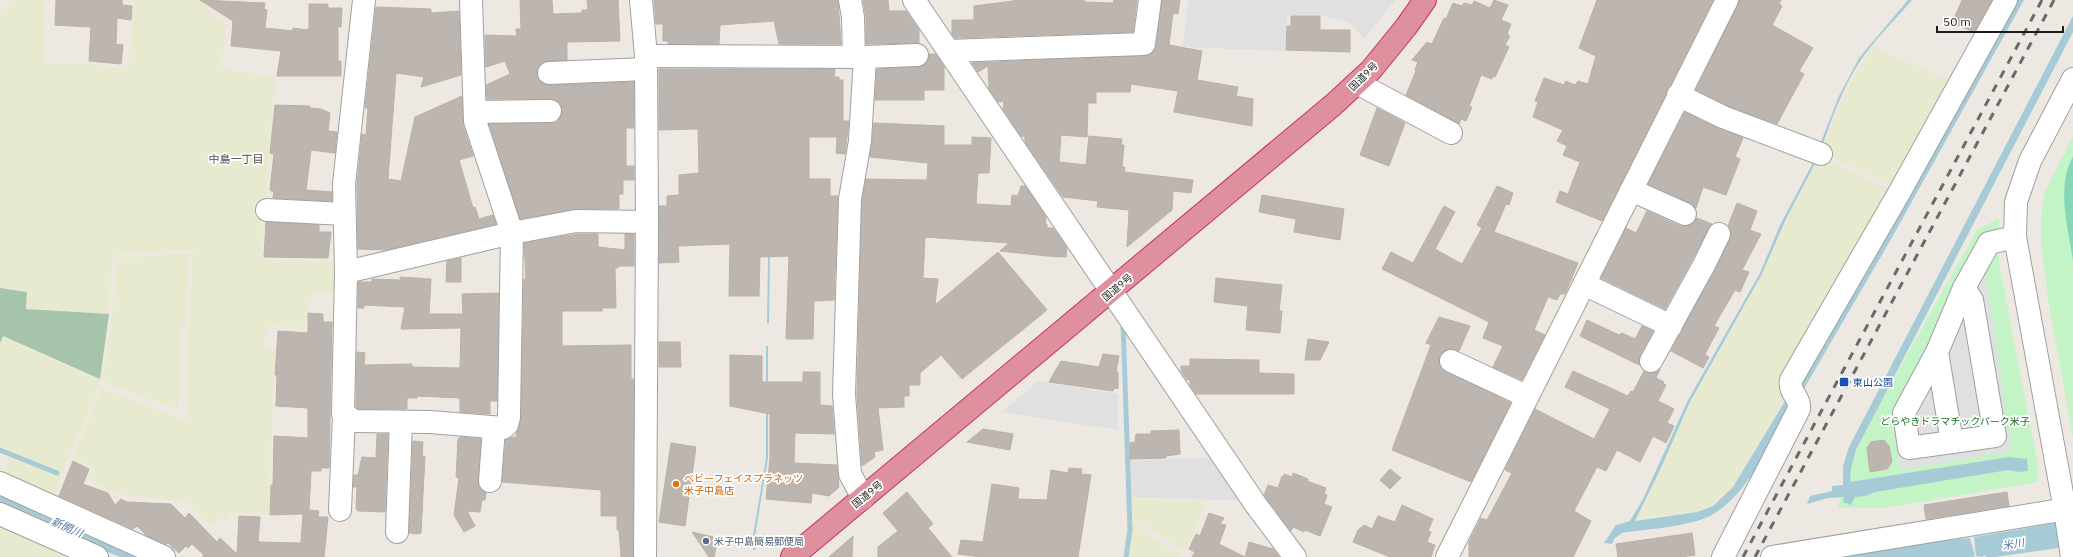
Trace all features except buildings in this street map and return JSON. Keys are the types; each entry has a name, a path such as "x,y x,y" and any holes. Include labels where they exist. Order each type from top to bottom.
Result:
{"highway":[{"name":"国道9号","path":"792,557 1110,292 1357,83 1371,70 1406,27 1425,0"}],"street":[{"path":"340,510 344,416 342,411 346,272 344,184 364,0"},
{"path":"344,416 355,421 430,422 494,428 506,427 508,421 512,233 475,121 471,0"},
{"path":"641,0 646,63 646,557"},
{"path":"850,0 859,57 860,141 850,199 844,394 850,474 863,498"},
{"path":"914,0 1110,292 1150,346 1256,504 1295,557"},
{"path":"949,51 1144,44 1150,0"},
{"path":"1447,557 1526,396 1584,284 1726,0"},
{"path":"1723,557 1799,409 1799,402 1790,388 1791,380 1899,193 2006,0"},
{"path":"549,73 646,63 917,55"},
{"path":"2071,552 2068,514 2014,237 2016,202 2030,161 2073,79"},
{"path":"1357,83 1451,133"},
{"path":"1678,95 1723,117 1821,154"},
{"path":"475,112 550,111"},
{"path":"1631,190 1685,214"},
{"path":"267,210 344,214"},
{"path":"346,272 512,233 576,221 647,222"},
{"path":"1651,361 1706,263 1719,234"},
{"path":"1964,288 1972,300 1995,436 1909,448 1904,413 1937,352 1964,288 1989,243 2014,237"},
{"path":"1584,284 1671,326"},
{"path":"1937,352 1952,442"},
{"path":"1451,361 1526,396"},
{"path":"397,532 401,422"},
{"path":"490,481 494,428"},
{"path":"0,483 164,557"},
{"path":"0,514 97,557"},
{"path":"1772,557 2068,514"}],"green space":[{"path":"11,0 44,0 45,64 94,64 128,69 134,0 210,0 206,8 227,26 221,68 275,77 261,260 337,262 337,293 315,292 307,306 306,329 298,327 266,326 265,349 275,349 269,514 230,513 228,521 218,518 214,528 186,501 127,496 88,481 92,467 73,459 101,388 186,421 188,334 193,250 113,255 109,314 27,308 27,291 0,287 0,13"},
{"path":"1873,46 1956,84 1896,188 1827,155 1822,150 1849,85"},
{"path":"2073,136 2073,438 2049,305 2041,241 2041,216 2044,194"},
{"path":"1820,156 1894,192 1789,392 1732,488 1712,505 1697,511 1635,520 1647,501 1691,402 1762,276 1787,219"},
{"path":"2073,156 2073,261 2066,221 2064,194 2068,168"},
{"name":"どらやきドラマチックパーク米子","path":"1999,218 1999,263 2039,471 2037,482 1883,508 1838,508 1851,462 1878,407 1977,230"},
{"path":"190,253 185,329 180,330 178,410 102,381 112,317 117,258"},
{"path":"0,288 27,292 26,309 109,314 100,379 3,336 0,343"},
{"path":"3,337 100,380 53,496 1,479 11,456 0,451 0,345"},
{"path":"1132,498 1206,500 1186,552 1132,518"},
{"path":"1127,520 1181,556 1123,557"},
{"path":"0,521 87,557 0,557"}],"shaded area":[{"path":"1188,0 1395,0 1364,39 1350,23 1320,15 1287,15 1285,51 1183,47"},
{"path":"1986,277 2012,451 1900,470 1891,416 1958,284"},
{"path":"1038,381 1118,394 1118,430 1002,412"},
{"path":"1217,457 1247,501 1131,497 1129,461"}],"water":[{"path":"1908,0 1912,0 1874,43 1853,72 1835,110 1821,150 1818,149 1839,96 1859,58"},
{"path":"2012,0 2024,0 1890,241 1806,385 1802,397 1794,402 1765,454 1742,488 1728,503 1713,514 1697,521 1669,527 1622,533 1614,539 1612,544 1604,543 1616,525 1630,521 1643,499 1688,400 1760,273 1780,225 1816,157 1818,158 1786,219 1762,274 1690,402 1661,468 1635,521 1697,512 1713,506 1733,487 1788,396"},
{"path":"2073,16 2073,32 1856,450 1851,468 1850,482 2009,457 2027,459 2028,471 2019,472 2008,470 1875,492 1866,496 1855,497 1851,505 1843,502 1844,497 1828,498 1807,504 1810,496 1832,491 1832,486 1843,485 1843,466 1849,447"},
{"path":"771,64 773,64 769,323 767,323"},
{"path":"766,346 768,346 768,458 754,542 756,550 753,550 752,542 766,458"},
{"name":"新開川","path":"0,492 147,557 120,557 0,505"},
{"name":"米川","path":"2073,520 2073,546 1995,557 1986,557 1985,555 1982,557 1976,556 1974,537"},
{"path":"1970,538 1975,556 1973,557 1838,557 1947,540"}],"waterway":[{"path":"1123,322 1130,530 1126,557"},
{"path":"0,450 57,473"}],"railway":[{"path":"1743,557 2042,0"},
{"path":"1755,557 2054,0"}],"place":[{"name":"東山公園","path":"1844,382"},
{"name":"ベビーフェイスプラネッツ 米子中島店","path":"676,484"},
{"name":"米子中島簡易郵便局","path":"706,541"}],"district":[{"name":"中島一丁目","path":"236,159"}]}
